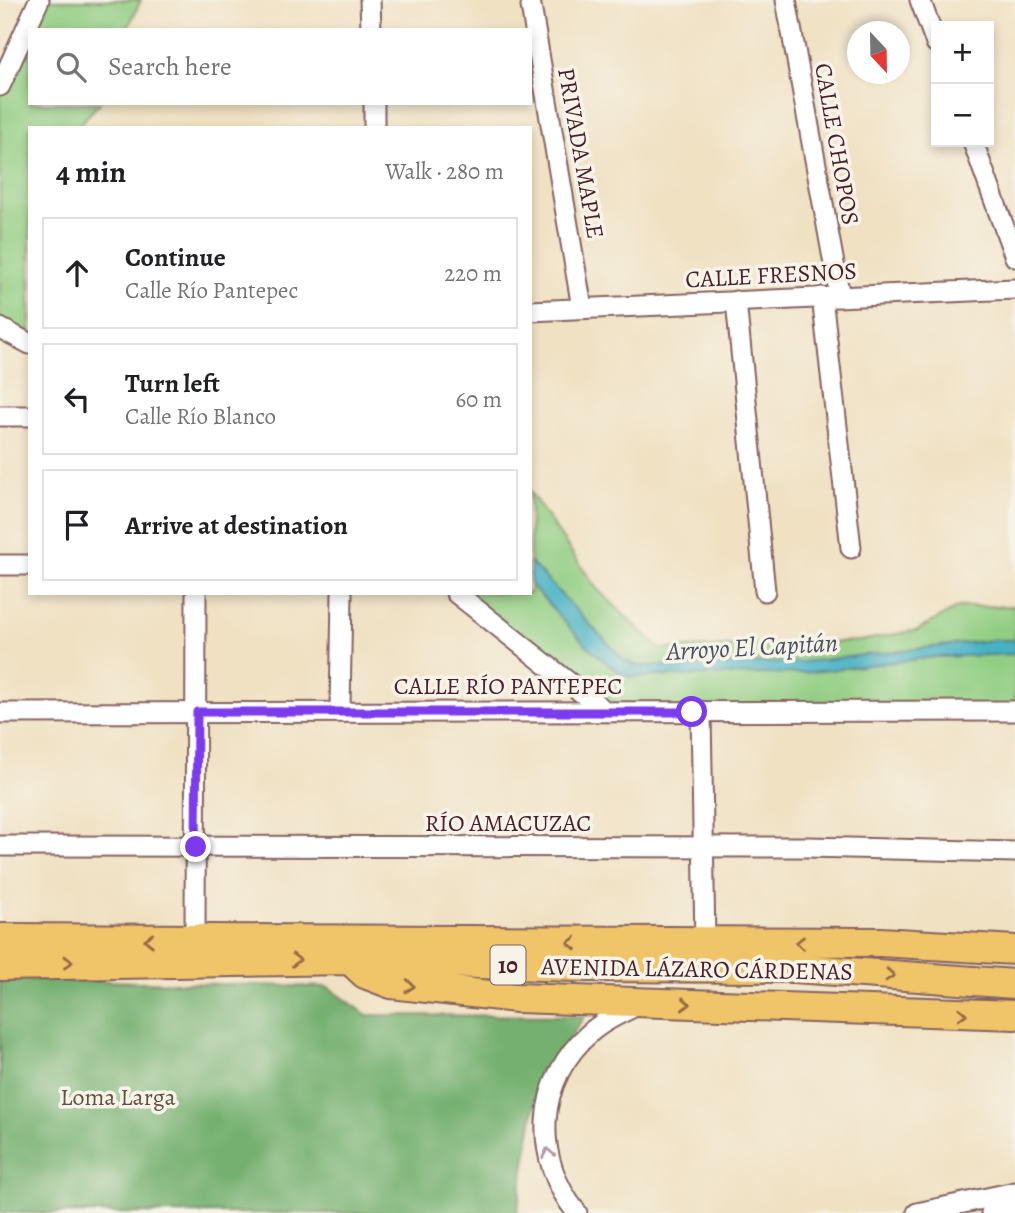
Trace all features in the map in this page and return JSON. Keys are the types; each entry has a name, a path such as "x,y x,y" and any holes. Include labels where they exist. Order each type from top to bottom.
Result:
{"highway":[{"name":"AVENIDA LÁZARO CÁRDENAS","path":"0,938 880,942 1015,950"},
{"name":"AVENIDA LÁZARO CÁRDENAS","path":"0,966 31,963 350,960 576,967 794,968 1015,984"},
{"path":"350,960 365,974 391,984 517,998 1015,1015"}],"street":[{"path":"0,86 8,54 39,0"},
{"path":"370,0 371,28"},
{"name":"CALLE CHOPOS","path":"786,0 831,297 851,548"},
{"path":"920,0 931,30"},
{"name":"PRIVADA MAPLE","path":"531,6 582,308"},
{"path":"373,105 374,126"},
{"path":"974,147 1015,257"},
{"name":"CALLE FRESNOS","path":"532,311 1015,289"},
{"path":"736,301 765,591"},
{"path":"0,328 28,343"},
{"path":"0,416 28,416"},
{"path":"0,565 28,565"},
{"path":"195,940 196,595"},
{"path":"340,710 342,595"},
{"path":"459,595 605,710"},
{"name":"CALLE RÍO PANTEPEC","path":"0,713 340,710 1015,711"},
{"path":"701,712 705,943"},
{"name":"RÍO AMACUZAC","path":"0,846 808,847 1015,852"},
{"path":"578,1213 561,1194 548,1159 544,1129 549,1093 562,1064 592,1031 642,1002"},
{"path":"917,1213 1015,1192"},
{"path":"991,1213 1015,1208"}],"green space":[{"path":"39,0 141,0 128,28 28,28 28,105 98,105 78,126 28,126 28,343 0,328 0,86"},
{"path":"532,495 597,589 660,649 860,641 918,630 958,607 1015,606 1015,714 605,711 459,595 532,595"},
{"name":"Loma Larga","path":"27,979 328,987 367,1015 585,1016 538,1084 517,1213 0,1213 0,981"}],"water":[{"path":"532,564 624,660 638,666 803,662 993,640 1015,640 1015,654 935,657 804,673 631,677 606,663 532,586"}],"route":[{"path":"196,847 197,712 692,712"}],"water label":[{"name":"Arroyo El Capitán","path":"752,647"}]}
